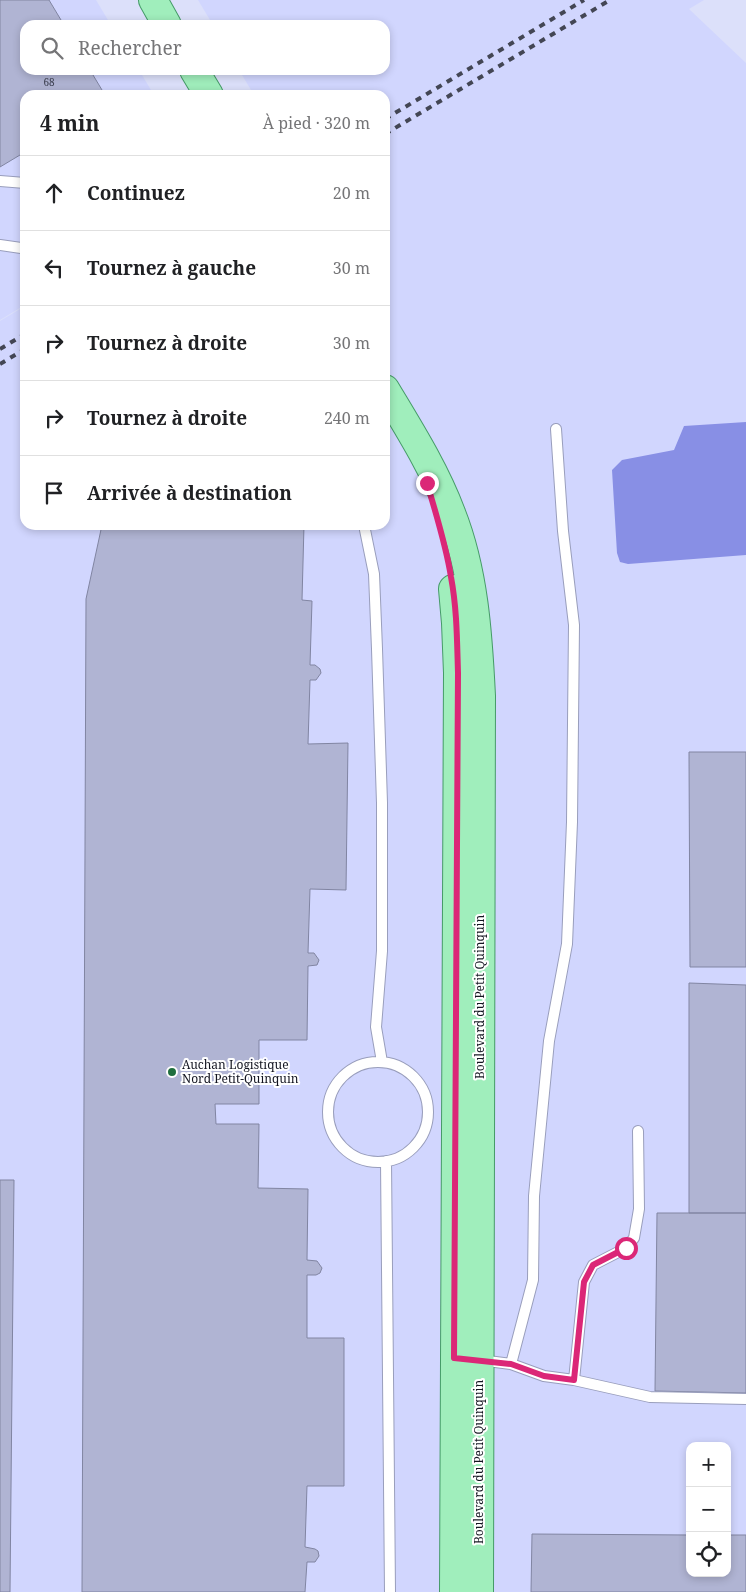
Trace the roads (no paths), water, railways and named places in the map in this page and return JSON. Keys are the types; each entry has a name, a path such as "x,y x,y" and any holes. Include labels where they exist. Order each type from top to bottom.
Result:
{"main road":[{"path":"153,0 164,20"},
{"path":"197,75 206,90"},
{"name":"Boulevard du Petit Quinquin","path":"390,398 402,418 427,483 443,537 451,577 456,623 467,1359 479,1592"},
{"name":"Boulevard du Petit Quinquin","path":"454,1592 467,1359"}],"lane":[{"path":"0,182 20,183"},
{"path":"0,245 20,248"},
{"path":"511,1364 533,1280 534,1196 548,1050 568,944 572,822 574,625 563,531 556,429"},
{"path":"365,530 374,574 378,659 382,803 382,941 376,1027 382,1062"},
{"path":"382,1062 398,1066 411,1074 422,1087 427,1102 428,1118 423,1134 414,1147 401,1156 386,1161 369,1161 354,1155 340,1145 332,1130 328,1114 330,1097 338,1082 350,1071 366,1064 382,1062"},
{"path":"574,1380 584,1282 593,1265 626,1248 634,1238 639,1209 638,1131"},
{"path":"386,1161 390,1592"},
{"path":"467,1359 511,1364 544,1376 574,1380 650,1397 746,1400"}],"water":[{"path":"746,422 746,555 628,564 620,562 617,553 612,470 622,460 674,450 684,426"}],"railway":[{"path":"390,116 584,0"},
{"path":"390,131 610,0"},
{"path":"0,349 20,337"},
{"path":"0,364 20,352"}],"place":[{"name":"Auchan Logistique Nord Petit-Quinquin","path":"172,1072"}]}
